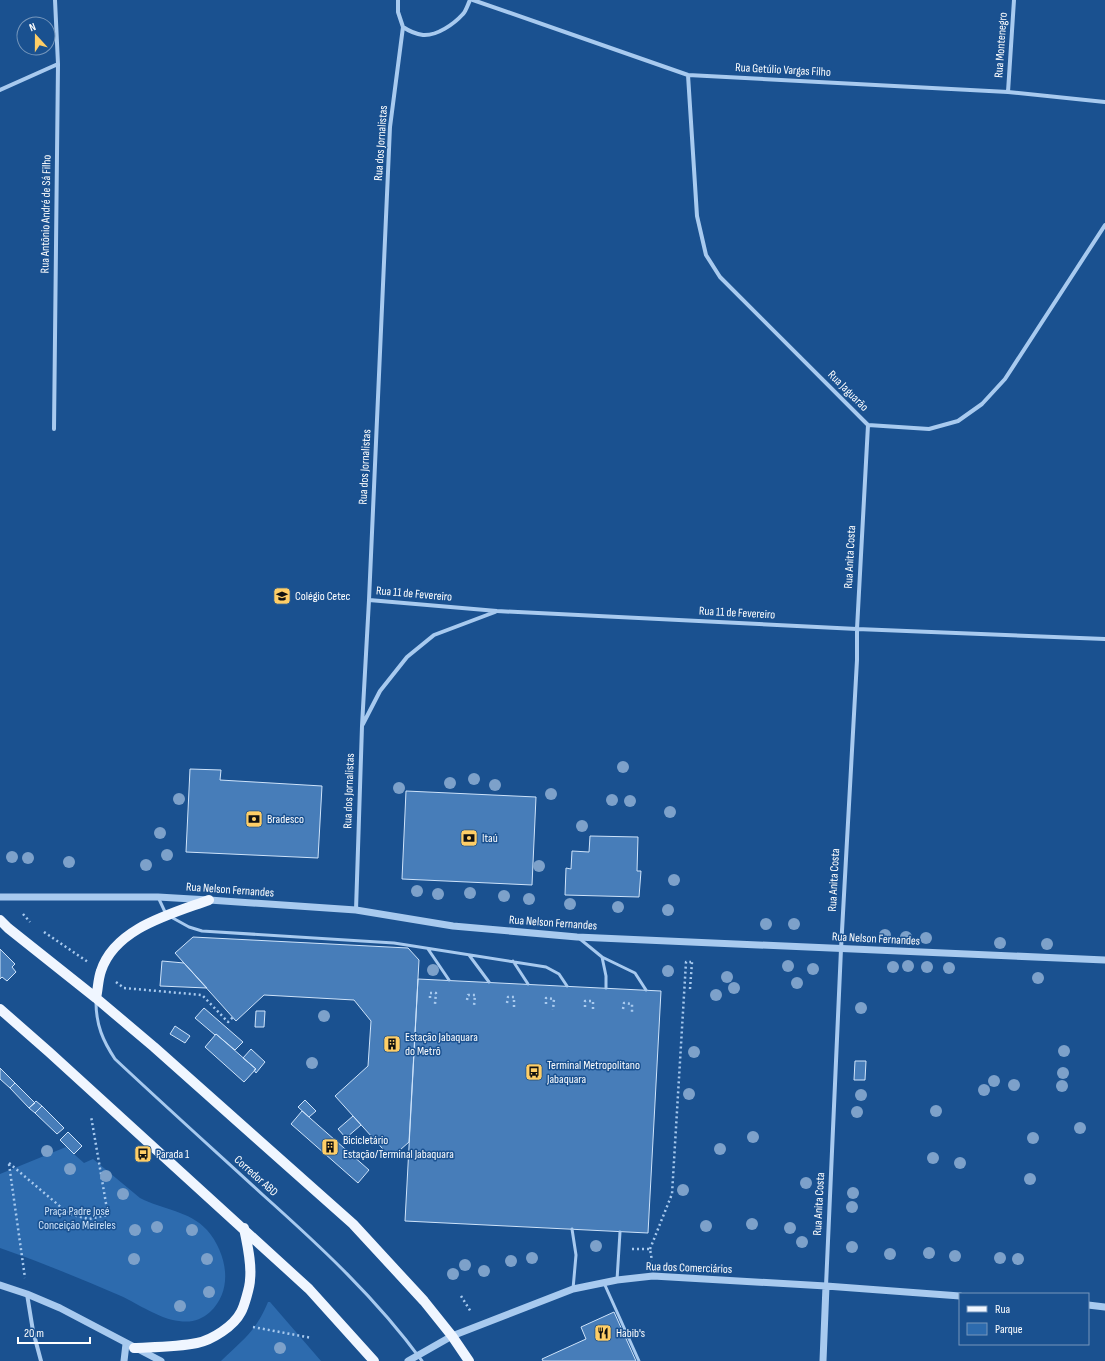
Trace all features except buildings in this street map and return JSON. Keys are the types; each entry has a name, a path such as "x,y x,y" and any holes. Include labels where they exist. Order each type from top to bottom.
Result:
{"main road":[{"path":"96,998 101,971 111,952 127,935 167,915 209,900"},
{"path":"0,920 154,1047 353,1224 424,1301 452,1336 469,1361"},
{"path":"0,1009 244,1228 309,1289 374,1361"},
{"path":"130,1346 177,1346 199,1343 217,1335 230,1325 241,1312 250,1280 248,1252 244,1228"}],"street":[{"name":"Rua Antônio André de Sá Filho","path":"54,429 58,64 55,0"},
{"name":"Rua dos Jornalistas","path":"356,910 362,726 390,127 403,27 398,12 398,0"},
{"path":"403,27 412,32 423,35 433,35 449,26 464,13 471,0"},
{"name":"Rua Getúlio Vargas Filho","path":"471,0 688,75 1008,92 1105,102"},
{"name":"Rua Montenegro","path":"1008,92 1014,0"},
{"path":"0,90 58,64"},
{"name":"Rua Jaguarão","path":"688,75 697,216 706,255 720,277 868,425 929,429 958,421 982,404 1005,379 1105,225"},
{"name":"Rua Anita Costa","path":"823,1361 841,949 868,425"},
{"name":"Rua 11 de Fevereiro","path":"369,600 497,611 857,629 1105,639"},
{"path":"362,726 380,692 407,657 434,635 497,611"},
{"name":"Rua Nelson Fernandes","path":"0,897 158,897 356,910 454,926 577,937 1105,960"},
{"name":"Rua dos Comerciários","path":"408,1361 420,1358 452,1336 573,1289 617,1280 653,1276 826,1286 959,1296"},
{"path":"0,1285 27,1294 60,1308 161,1361"},
{"path":"27,1294 33,1331 41,1361"},
{"path":"1089,1305 1105,1307"},
{"path":"124,1361 130,1346"}],"lane":[{"path":"158,897 167,915 189,927 202,931 394,943 546,967 559,974 567,986"},
{"path":"577,937 602,957 635,973 646,990"},
{"path":"428,949 449,980"},
{"path":"468,955 489,982"},
{"path":"602,957 606,976 606,988"},
{"path":"513,962 528,984"},
{"name":"Corredor ABD","path":"96,998 96,1016 104,1042 115,1060 319,1246 358,1285 420,1358"},
{"path":"572,1229 576,1255 573,1289"},
{"path":"617,1280 620,1232"},
{"path":"604,1283 639,1361"}],"path":[{"path":"653,1276 650,1249 672,1194 686,962 692,962"},
{"path":"690,989 691,974"},
{"path":"430,998 430,993 436,993 435,1004"},
{"path":"467,1000 468,994 475,995 474,1006"},
{"path":"508,1003 508,997 514,997 514,1008"},
{"path":"546,1004 546,998 554,999 553,1010"},
{"path":"585,1007 585,1001 593,1001 593,1012"},
{"path":"623,1009 624,1003 632,1004 632,1014"},
{"path":"27,1294 9,1163 69,1214 89,1219 108,1215 91,1116"},
{"path":"619,1250 650,1249"},
{"path":"253,1327 312,1338"}],"green space":[{"name":"Praça Padre José Conceição Meireles","path":"66,1147 84,1163 93,1159 140,1198 184,1214 207,1230 219,1249 225,1271 225,1282 222,1293 218,1303 210,1312 199,1319 192,1321 183,1322 172,1320 91,1283 0,1248 0,1174"},
{"path":"268,1302 270,1302 321,1361 221,1361 253,1328"}],"place":[{"name":"Colégio Cetec","path":"282,596"},
{"name":"Bradesco","path":"254,819"},
{"name":"Itaú","path":"469,838"},
{"name":"Estação Jabaquara do Metrô","path":"392,1044"},
{"name":"Terminal Metropolitano Jabaquara","path":"534,1072"},
{"name":"Bicicletário Estação/Terminal Jabaquara","path":"330,1147"},
{"name":"Parada 1","path":"143,1154"},
{"name":"Habib's","path":"603,1333"}]}
